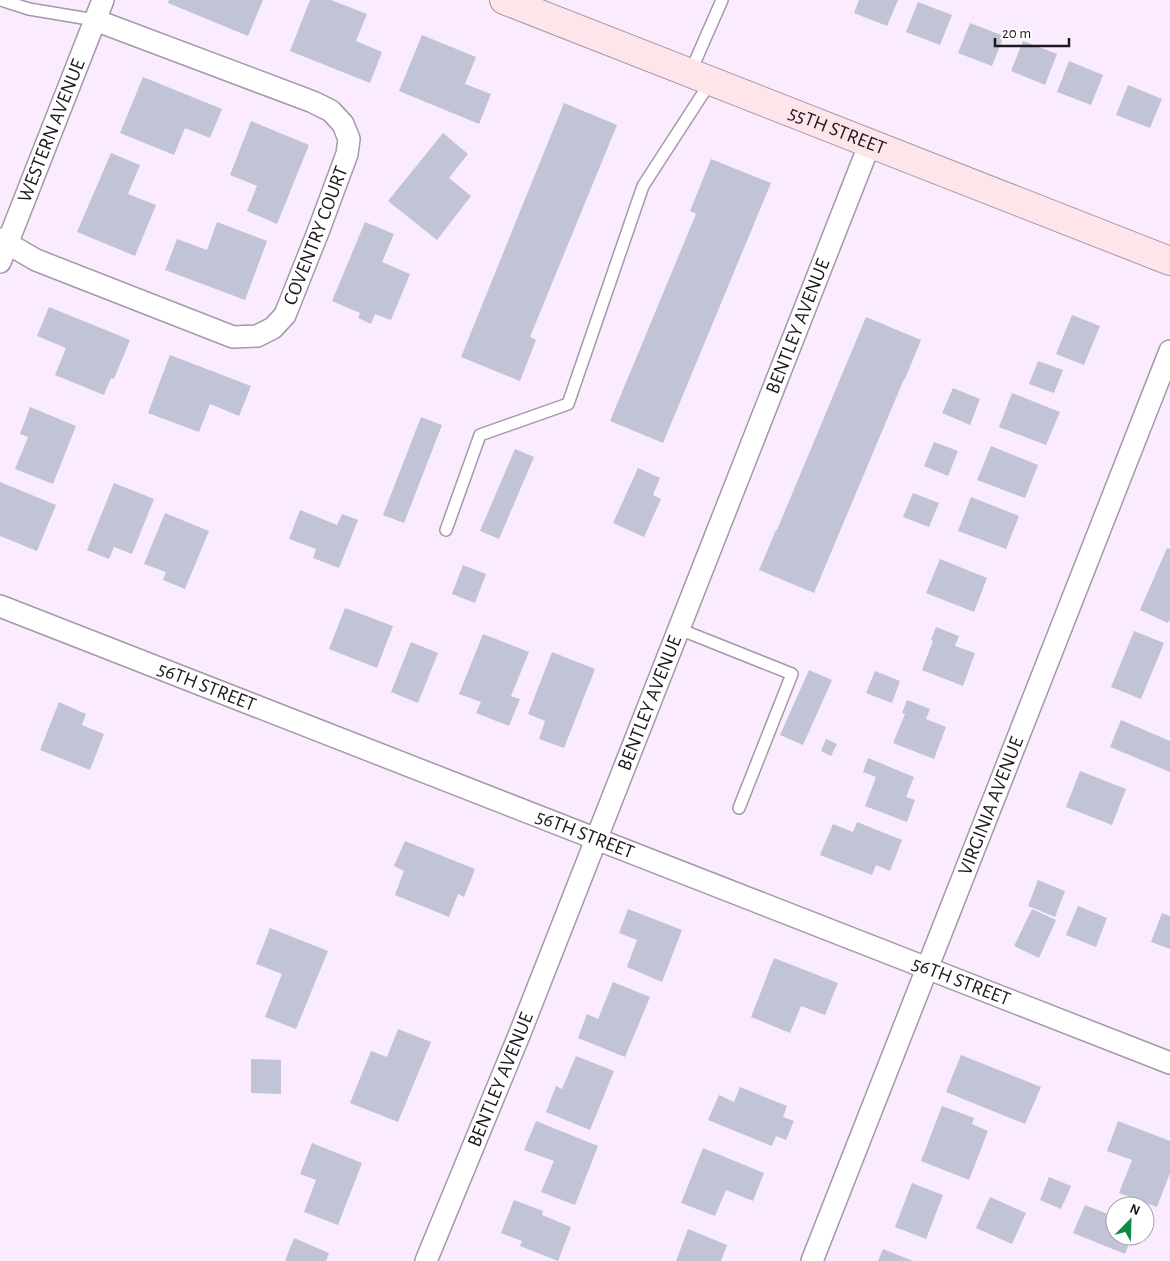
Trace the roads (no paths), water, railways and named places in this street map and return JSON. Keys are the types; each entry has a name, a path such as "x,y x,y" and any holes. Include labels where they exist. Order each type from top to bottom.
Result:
{"main road":[{"name":"55TH STREET","path":"504,0 1170,261"}],"street":[{"name":"WESTERN AVENUE","path":"2,248 103,0"},
{"name":"COVENTRY COURT","path":"2,248 233,337 257,336 273,328 285,315 347,154 349,139 344,124 331,111 313,102 95,20"},
{"name":"BENTLEY AVENUE","path":"426,1261 503,1077 870,143"},
{"name":"VIRGINIA AVENUE","path":"812,1261 1170,351"},
{"name":"56TH STREET","path":"0,606 1170,1063"}],"lane":[{"path":"1,0 18,2 29,9 95,20"},
{"path":"446,530 480,435 568,404 642,186 701,77 722,0"},
{"path":"679,629 792,674 739,808"}]}
